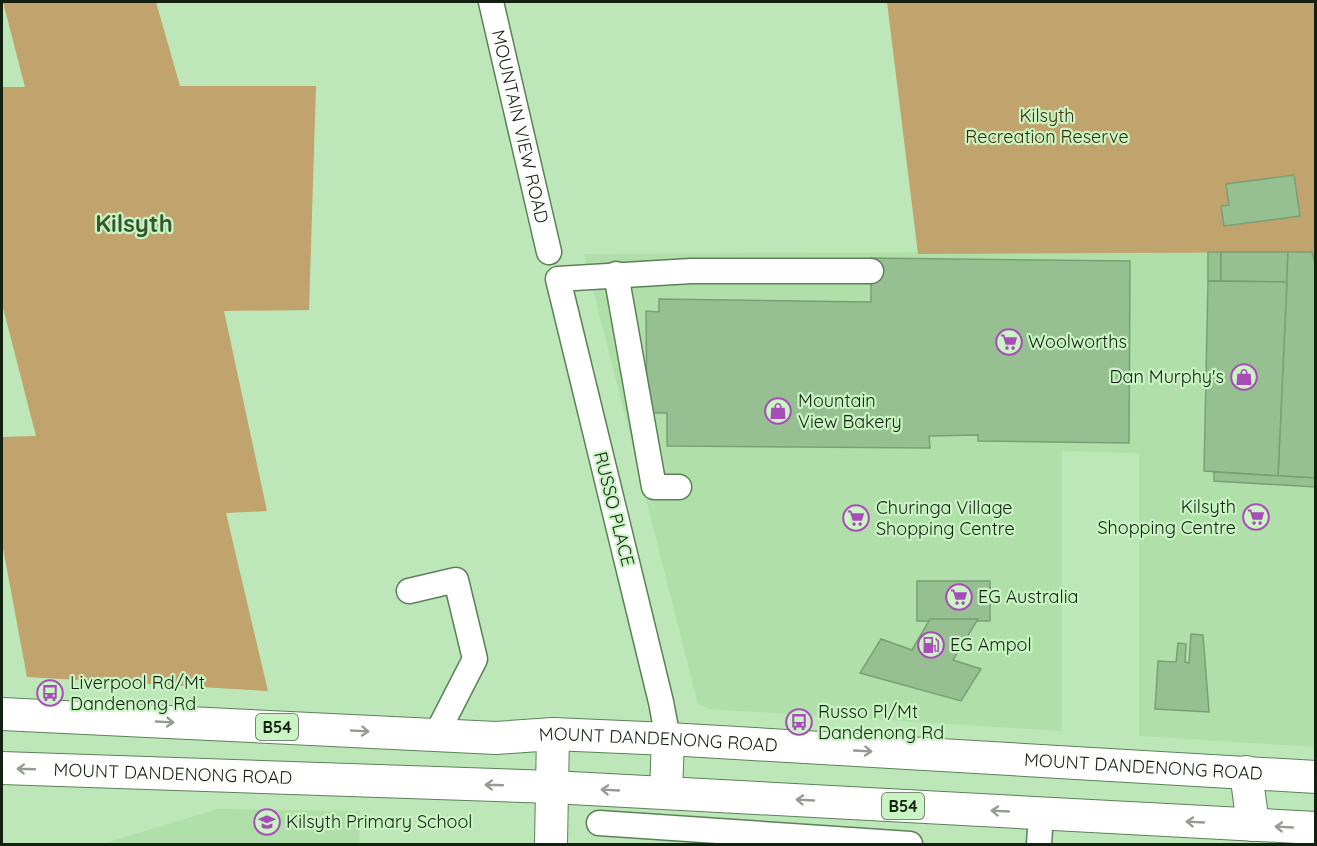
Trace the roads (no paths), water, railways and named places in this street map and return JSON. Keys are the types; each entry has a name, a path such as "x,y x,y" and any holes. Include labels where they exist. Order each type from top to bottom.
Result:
{"main road":[{"name":"MOUNT DANDENONG ROAD","path":"2,714 496,738 553,734 668,739 1316,777"},
{"path":"551,844 553,734"},
{"path":"666,792 668,739"},
{"name":"MOUNT DANDENONG ROAD","path":"2,768 666,792 1316,828"},
{"path":"1253,825 1256,773"}],"street":[{"name":"MOUNTAIN VIEW ROAD","path":"491,2 549,252"},
{"path":"679,487 654,487 636,319 616,274 871,271"},
{"name":"RUSSO PLACE","path":"616,274 558,279 668,739"},
{"path":"409,591 456,580 475,659 436,735"},
{"path":"1039,844 1041,814"},
{"path":"599,823 910,844"}],"place":[{"name":"Woolworths","path":"1009,342"},
{"name":"Dan Murphy's","path":"1244,377"},
{"name":"Mountain View Bakery","path":"778,411"},
{"name":"Kilsyth Shopping Centre","path":"1256,517"},
{"name":"Churinga Village Shopping Centre","path":"856,518"},
{"name":"EG Australia","path":"959,597"},
{"name":"EG Ampol","path":"931,645"},
{"name":"Liverpool Rd/Mt Dandenong Rd","path":"50,693"},
{"name":"Russo Pl/Mt Dandenong Rd","path":"799,722"},
{"name":"Kilsyth Primary School","path":"267,822"}],"district":[{"name":"Kilsyth","path":"134,224"}],"park label":[{"name":"Kilsyth Recreation Reserve","path":"1047,126"}]}
